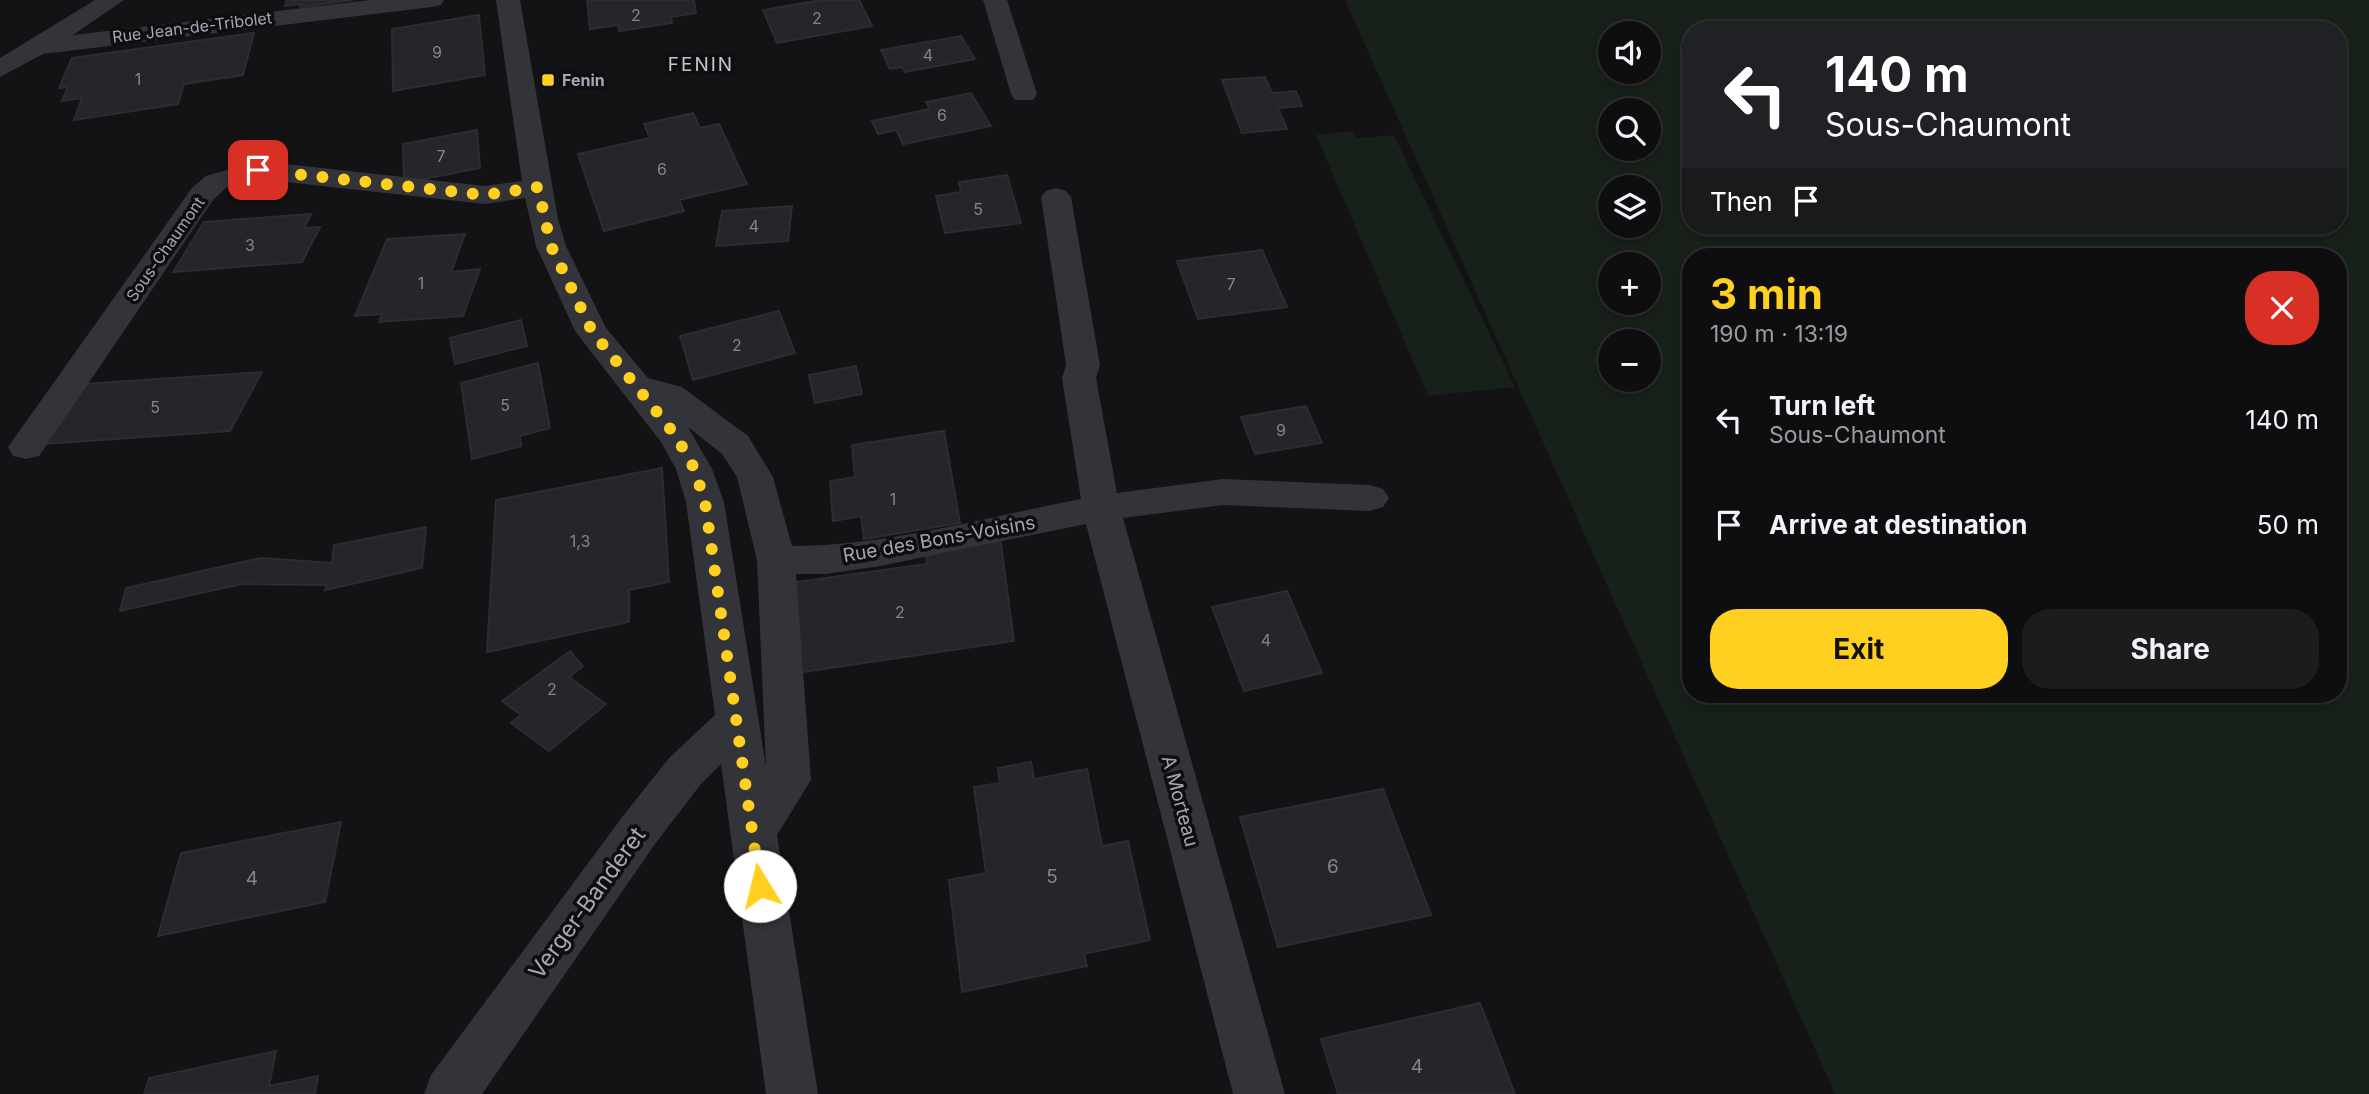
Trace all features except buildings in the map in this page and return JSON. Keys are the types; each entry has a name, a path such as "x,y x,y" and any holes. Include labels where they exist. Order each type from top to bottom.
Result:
{"street":[{"path":"1,68 112,0"},
{"name":"Rue Jean-de-Tribolet","path":"35,47 432,0"},
{"path":"508,0 538,187 551,246 592,331 676,436 694,468 705,502 792,1094"},
{"path":"995,0 1024,94"},
{"name":"Sous-Chaumont","path":"26,447 202,194 216,183 258,170 485,195 538,187"},
{"path":"1056,197 1083,365 1079,378 1101,508"},
{"path":"634,386 670,394 735,446 755,477 776,560 789,780 752,834"},
{"name":"Rue des Bons-Voisins","path":"776,560 826,560 880,552 1101,508 1223,492 1370,498"},
{"name":"A Morteau","path":"1101,508 1259,1094"},
{"name":"Verger-Banderet","path":"450,1094 639,830 685,771 736,722"}],"shaded area":[{"path":"1345,0 2369,0 2369,1094 1835,1094"},
{"path":"1352,131 1356,138 1394,135 1515,387 1428,396 1316,135"}],"place":[{"name":"Fenin","path":"548,80"}],"district":[{"name":"FENIN","path":"701,64"}],"route":[{"path":"258,170 485,195 538,187 551,246 568,286 592,331 676,436 694,468 705,502 760,886"}]}
